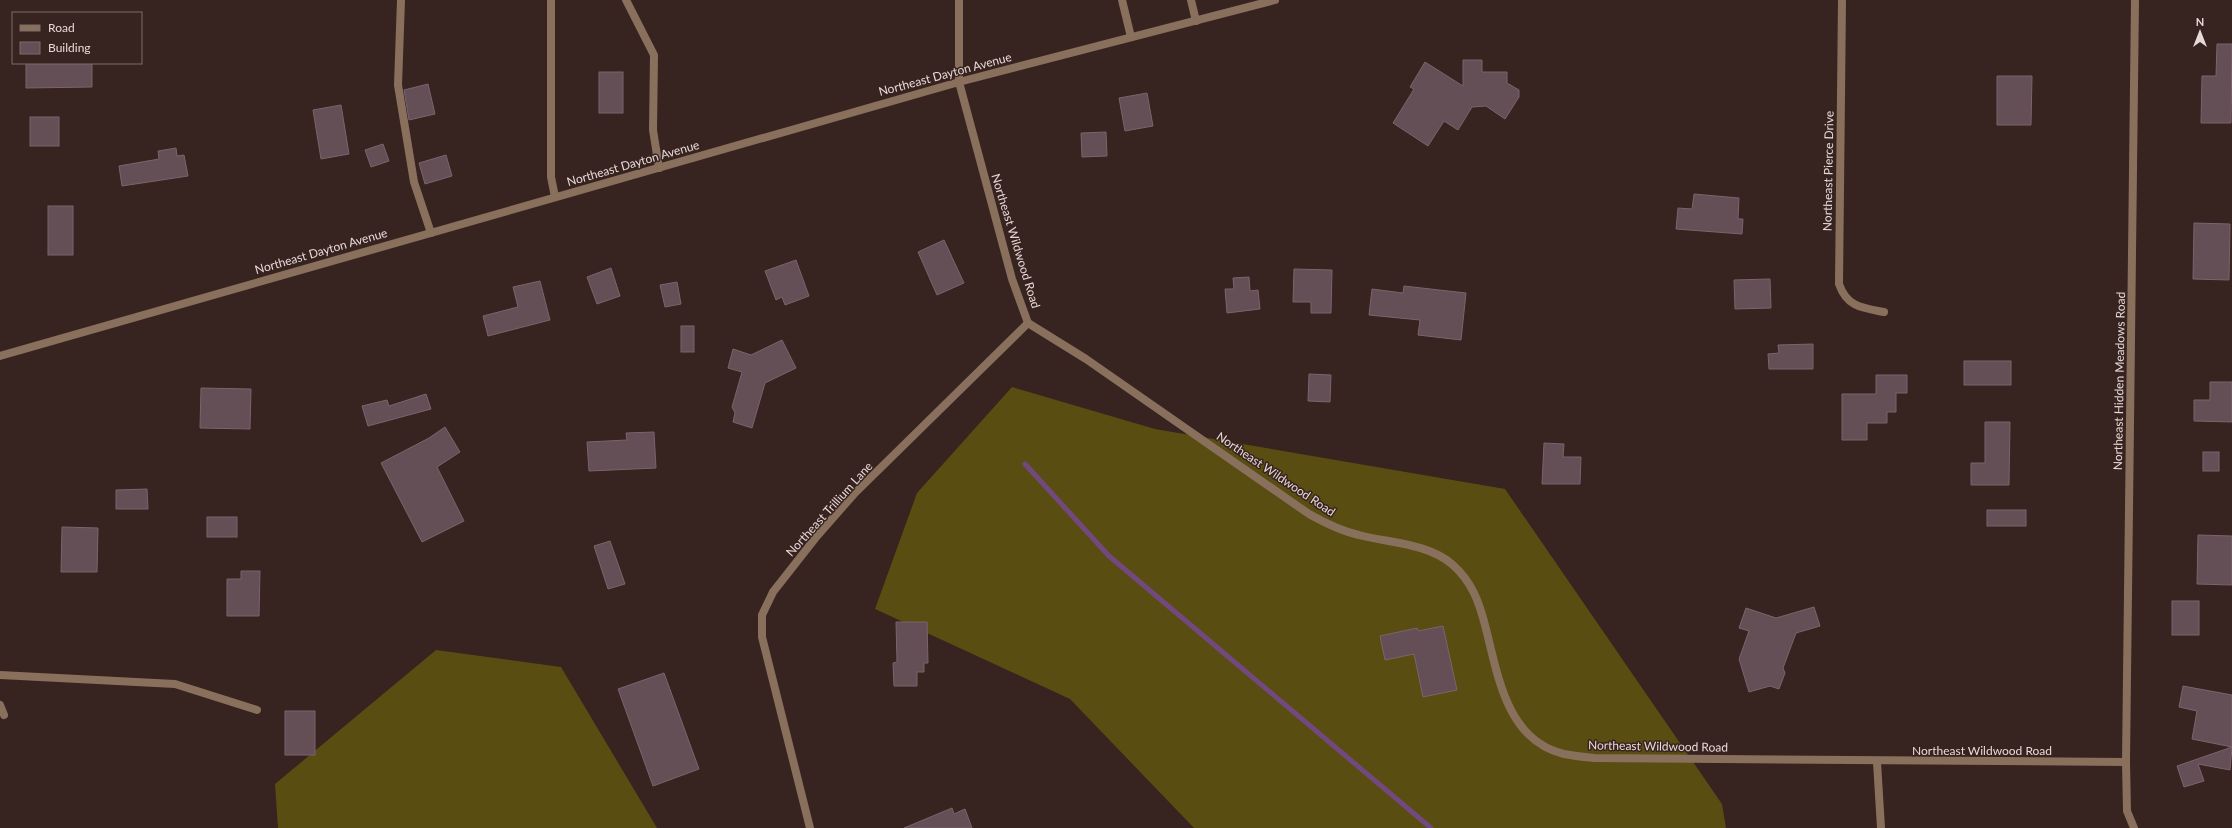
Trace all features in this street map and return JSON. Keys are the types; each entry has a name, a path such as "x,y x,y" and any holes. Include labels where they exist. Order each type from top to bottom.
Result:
{"street":[{"path":"401,0 398,85 414,182 431,232"},
{"path":"551,0 551,177 555,197"},
{"path":"626,0 654,55 653,130 659,168"},
{"name":"Northeast Wildwood Road","path":"959,0 958,82 1012,279 1028,323 1086,359 1309,514 1334,528 1357,535 1422,548 1452,564 1468,581 1479,602 1503,694 1515,720 1537,742 1563,754 1594,758 1877,762 2126,762"},
{"path":"1122,0 1131,37"},
{"path":"1191,0 1196,21"},
{"name":"Northeast Dayton Avenue","path":"0,356 958,82 1275,0"},
{"name":"Northeast Pierce Drive","path":"1842,0 1839,284 1843,296 1855,306 1884,312"},
{"name":"Northeast Hidden Meadows Road","path":"2134,828 2127,811 2126,762 2135,0"},
{"name":"Northeast Trillium Lane","path":"810,828 762,637 762,615 773,592 817,536 854,494 1028,323"},
{"path":"0,675 175,684 257,710"},
{"path":"0,705 4,715"},
{"path":"1877,762 1881,828"}],"shaded area":[{"path":"1012,387 1155,429 1505,489 1722,804 1726,828 1194,828 1070,699 875,609 917,493"},
{"path":"436,650 561,667 657,828 278,828 275,784"}],"building":[{"path":"2217,44 2232,44 2231,123 2201,123 2202,76 2216,76"},
{"path":"1463,60 1482,60 1482,72 1507,72 1507,83 1519,90 1519,97 1505,119 1486,106 1472,107 1458,130 1444,121 1428,146 1393,123 1414,89 1410,87 1425,62 1463,86"},
{"path":"26,64 92,64 92,87 26,88"},
{"path":"599,72 623,72 623,113 599,113"},
{"path":"1997,76 2032,76 2031,125 1997,125"},
{"path":"428,84 435,114 409,120 404,90"},
{"path":"1147,93 1153,126 1125,131 1119,98"},
{"path":"341,105 349,154 321,159 313,110"},
{"path":"30,117 59,117 59,146 30,146"},
{"path":"1106,132 1107,156 1082,157 1081,133"},
{"path":"383,144 389,161 371,167 365,150"},
{"path":"176,148 177,156 184,155 188,176 122,186 119,166 159,159 158,151"},
{"path":"446,155 452,176 425,184 419,163"},
{"path":"1694,194 1739,198 1738,219 1743,219 1742,234 1676,229 1678,208 1692,209"},
{"path":"48,206 73,206 73,255 48,255"},
{"path":"2194,223 2230,224 2229,280 2193,279"},
{"path":"944,240 964,283 937,295 918,252"},
{"path":"796,260 809,296 785,305 782,297 776,300 765,271"},
{"path":"611,268 620,296 597,304 587,277"},
{"path":"1294,269 1332,270 1331,313 1311,313 1311,302 1293,302"},
{"path":"1249,277 1250,291 1258,290 1260,309 1227,313 1225,289 1234,289 1233,278"},
{"path":"1770,279 1771,308 1735,309 1734,280"},
{"path":"540,281 550,320 488,336 483,316 518,307 513,287"},
{"path":"677,282 681,304 665,307 660,285"},
{"path":"1404,286 1466,293 1461,340 1418,335 1420,320 1369,315 1372,289 1403,293"},
{"path":"681,326 694,326 694,352 681,352"},
{"path":"782,340 796,368 765,383 752,428 733,422 735,413 732,407 742,372 728,368 733,349 751,355"},
{"path":"1813,344 1813,369 1769,369 1768,354 1779,353 1778,345"},
{"path":"1964,361 2011,361 2011,385 1964,385"},
{"path":"1309,374 1331,375 1330,402 1308,401"},
{"path":"1876,375 1907,375 1907,393 1896,393 1896,412 1887,412 1887,423 1867,423 1867,440 1842,440 1842,394 1876,394"},
{"path":"2210,382 2232,382 2232,422 2194,421 2194,400 2210,400"},
{"path":"201,388 251,389 250,429 200,428"},
{"path":"426,394 431,409 368,426 362,406 387,400 389,406"},
{"path":"1985,422 2010,422 2009,485 1971,485 1971,463 1985,463"},
{"path":"445,427 460,452 437,467 464,521 422,542 381,463 429,438"},
{"path":"654,432 656,468 589,471 587,442 627,440 626,433"},
{"path":"1544,443 1564,444 1563,457 1581,457 1580,484 1542,484"},
{"path":"2203,452 2219,452 2219,471 2203,471"},
{"path":"147,489 148,509 116,509 116,490"},
{"path":"1987,510 2026,510 2026,526 1987,526"},
{"path":"207,517 237,517 237,537 207,537"},
{"path":"62,527 98,528 97,572 61,572"},
{"path":"2198,535 2232,536 2232,585 2197,584"},
{"path":"610,541 625,584 608,589 594,546"},
{"path":"241,571 260,571 259,616 227,616 227,579 241,579"},
{"path":"2172,601 2199,601 2199,635 2172,635"},
{"path":"1814,607 1820,626 1796,633 1783,668 1785,673 1779,689 1770,686 1749,692 1739,659 1749,631 1739,628 1746,608 1776,618"},
{"path":"896,622 927,622 928,663 924,663 924,672 917,672 917,686 894,686 893,663 897,662"},
{"path":"1443,626 1457,690 1423,697 1414,654 1385,660 1380,636 1417,628 1418,631"},
{"path":"664,673 699,769 653,786 618,689"},
{"path":"2183,686 2232,695 2232,747 2192,739 2197,711 2179,707"},
{"path":"285,711 315,711 315,755 285,755"},
{"path":"2232,747 2230,770 2198,764 2204,781 2184,787 2177,766"},
{"path":"952,808 954,814 965,809 972,828 904,828"}],"waterway":[{"path":"1025,464 1109,556 1431,828"}]}
